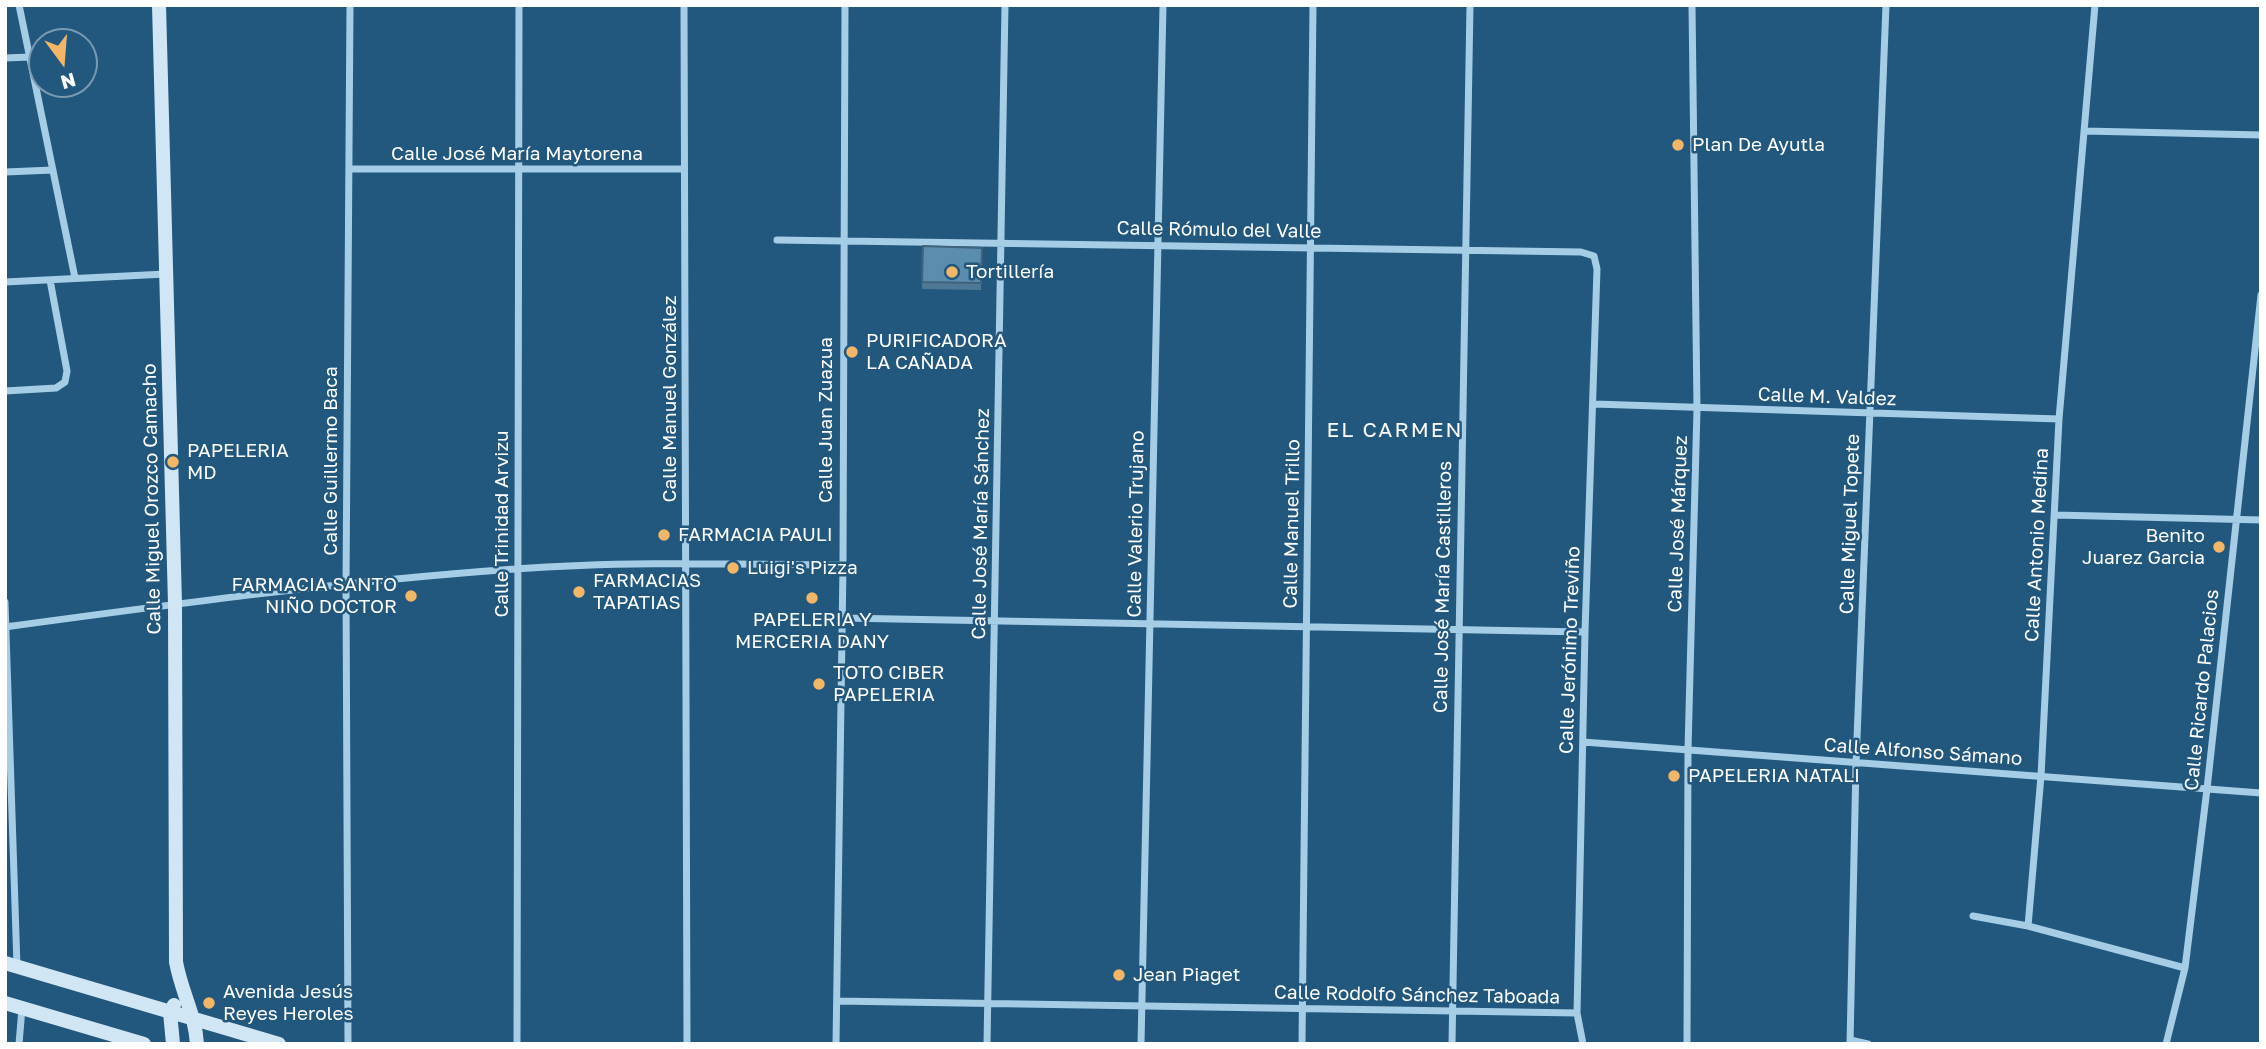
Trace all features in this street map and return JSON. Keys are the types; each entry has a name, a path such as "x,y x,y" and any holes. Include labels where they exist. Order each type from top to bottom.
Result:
{"street":[{"path":"19,5 28,48"},
{"name":"Calle Miguel Orozco Camacho","path":"159,5 174,604 176,962 181,991 195,1019 197,1044"},
{"name":"Calle Guillermo Baca","path":"348,1044 346,585 350,5"},
{"name":"Calle Trinidad Arvizu","path":"517,1044 517,568 521,171 519,5"},
{"name":"Calle Manuel González","path":"684,5 687,1044"},
{"name":"Calle Juan Zuazua","path":"835,1044 843,565 842,241 845,5"},
{"name":"Calle José María Sánchez","path":"988,1044 1005,5"},
{"name":"Calle Valerio Trujano","path":"1140,1044 1163,5"},
{"name":"Calle Manuel Trillo","path":"1302,1044 1313,5"},
{"name":"Calle José María Castilleros","path":"1452,1044 1470,5"},
{"name":"Calle José Márquez","path":"1687,1044 1688,749 1697,409 1692,5"},
{"name":"Calle Miguel Topete","path":"1850,1042 1856,763 1886,5"},
{"name":"Calle Antonio Medina","path":"2028,926 2041,776 2059,419 2095,5"},
{"path":"5,58 28,57"},
{"path":"38,98 75,278"},
{"path":"2085,131 2261,135"},
{"name":"Calle José María Maytorena","path":"349,169 684,169"},
{"path":"5,172 53,170"},
{"name":"Calle Rómulo del Valle","path":"777,240 1581,252 1594,256"},
{"name":"Calle Jerónimo Treviño","path":"1583,1044 1577,1013 1585,632 1594,404 1597,270 1594,256"},
{"path":"5,282 166,274"},
{"path":"5,391 56,388 65,382 67,371 50,280"},
{"name":"Calle Ricardo Palacios","path":"2166,1044 2185,968 2261,295"},
{"name":"Calle M. Valdez","path":"1594,404 2059,419"},
{"path":"2054,515 2261,520"},
{"path":"5,627 174,604 517,568 687,564 843,565"},
{"path":"5,602 11,965 279,1044"},
{"path":"842,618 1458,632 1585,632"},
{"name":"Calle Alfonso Sámano","path":"1583,742 2261,793"},
{"path":"1973,916 2028,926 2185,968"},
{"path":"173,1044 170,1012 181,991"},
{"name":"Calle Rodolfo Sánchez Taboada","path":"836,1001 1577,1013"},
{"path":"5,1003 144,1044"},
{"path":"19,1044 22,1008"},
{"path":"1850,1042 1868,1044"}],"building":[{"name":"Tortillería","path":"923,246 982,248 981,283 922,282"}],"place":[{"name":"Plan De Ayutla","path":"1678,145"},
{"name":"Tortillería","path":"952,272"},
{"name":"PURIFICADORA LA CAÑADA","path":"852,352"},
{"name":"PAPELERIA MD","path":"173,462"},
{"name":"FARMACIA PAULI","path":"664,535"},
{"name":"Benito Juarez Garcia","path":"2219,547"},
{"name":"Luigi's Pizza","path":"733,568"},
{"name":"FARMACIAS TAPATIAS","path":"579,592"},
{"name":"FARMACIA SANTO NIÑO DOCTOR","path":"411,596"},
{"name":"PAPELERIA Y MERCERIA DANY","path":"812,598"},
{"name":"TOTO CIBER PAPELERIA","path":"819,684"},
{"name":"PAPELERIA NATALI","path":"1674,776"},
{"name":"Jean Piaget","path":"1119,975"},
{"name":"Avenida Jesús Reyes Heroles","path":"209,1003"}],"district":[{"name":"EL CARMEN","path":"1395,430"}]}
